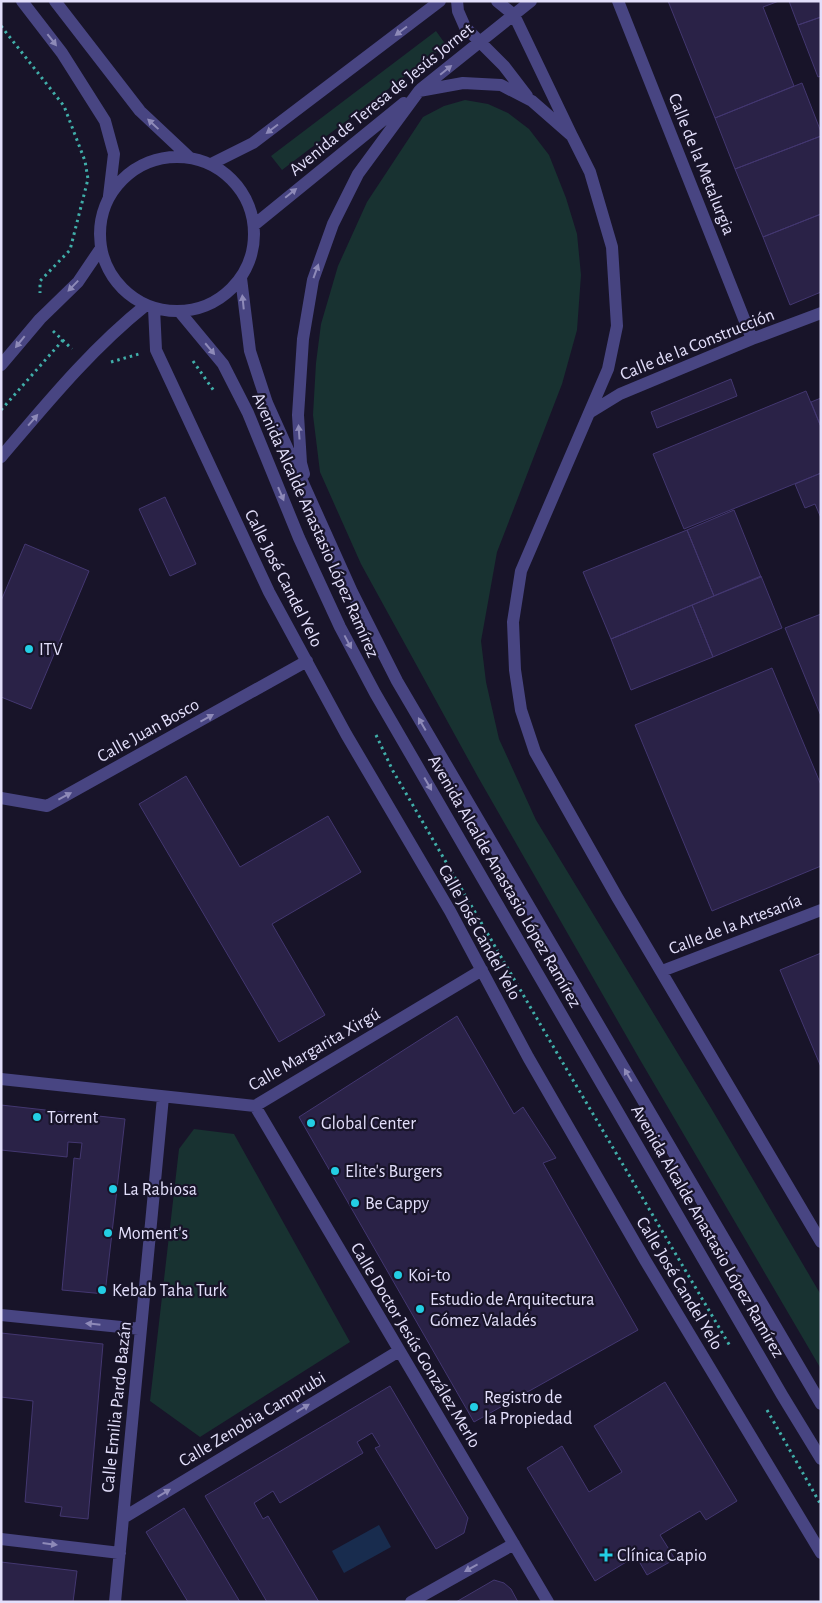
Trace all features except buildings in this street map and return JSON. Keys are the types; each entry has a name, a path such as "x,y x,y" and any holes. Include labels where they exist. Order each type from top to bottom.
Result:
{"street":[{"path":"22,1 62,53 105,121 114,154 108,198 101,223 101,248 107,266 116,282 130,295 150,306 179,311 203,307 224,295 241,278 252,252 254,225 247,200 232,179 211,164 189,157 166,157 143,164 123,178 108,198"},
{"path":"211,164 252,143 440,1"},
{"path":"458,1 458,11 465,27 504,66 532,101 572,136"},
{"path":"497,1 514,15 590,172 612,247 617,326 608,369 539,525 521,572 513,622 521,710 535,752 821,1242"},
{"name":"Avenida de Teresa de Jesús Jornet","path":"254,225 531,1"},
{"name":"Calle de la Metalurgia","path":"618,1 752,339"},
{"path":"56,2 140,111 189,157"},
{"path":"309,497 302,463 298,415 303,339 313,280 334,224 358,174 419,91 463,82 501,85 532,101"},
{"path":"1,365 40,319 78,282 101,248"},
{"name":"Avenida Alcalde Anastasio López Ramírez","path":"241,278 250,351 267,403 352,592 397,681 821,1404"},
{"path":"1,457 75,371 120,326 150,306"},
{"name":"Calle José Candel Yelo","path":"150,306 156,350 269,592 346,734 450,911 528,1057 645,1260 821,1553"},
{"name":"Avenida Alcalde Anastasio López Ramírez","path":"179,311 223,364 248,413 299,538 336,618 376,693 782,1395 821,1459"},
{"name":"Calle de la Construcción","path":"589,413 620,394 752,339 821,313"},
{"name":"Calle Juan Bosco","path":"1,798 47,806 307,662"},
{"name":"Calle de la Artesanía","path":"662,971 821,910"},
{"name":"Calle Margarita Xirgú","path":"1,1079 255,1106 482,970"},
{"name":"Calle Emilia Pardo Bazán","path":"115,1602 163,1097"},
{"name":"Calle Doctor Jesús González Merlo","path":"255,1106 548,1602"},
{"path":"1,1315 141,1329"},
{"name":"Calle Zenobia Camprubi","path":"123,1518 399,1351"},
{"path":"1,1539 120,1553"},
{"path":"412,1602 514,1544"}],"path":[{"path":"1,26 64,106 85,161 88,179 70,250 40,281 40,319"},
{"path":"1,410 63,340"}],"green space":[{"path":"436,31 446,45 282,170 271,156"},
{"path":"465,100 488,104 508,113 529,129 549,155 566,198 577,234 581,275 577,330 562,384 497,552 481,641 486,682 499,739 536,820 711,1108 821,1295 821,1369 639,1058 478,777 361,564 320,472 313,415 316,363 321,324 338,266 367,202 423,117 444,106"},
{"path":"194,1129 234,1134 350,1342 200,1437 150,1401 179,1149"}],"water":[{"path":"379,1525 391,1547 344,1573 332,1551"}],"place":[{"name":"ITV","path":"29,649"},
{"name":"Torrent","path":"37,1117"},
{"name":"Global Center","path":"311,1123"},
{"name":"Elite's Burgers","path":"335,1171"},
{"name":"La Rabiosa","path":"113,1189"},
{"name":"Be Cappy","path":"355,1203"},
{"name":"Moment's","path":"108,1233"},
{"name":"Koi-to","path":"398,1275"},
{"name":"Kebab Taha Turk","path":"102,1290"},
{"name":"Estudio de Arquitectura Gómez Valadés","path":"420,1309"},
{"name":"Registro de la Propiedad","path":"474,1407"},
{"name":"Clínica Capio","path":"606,1555"}]}
